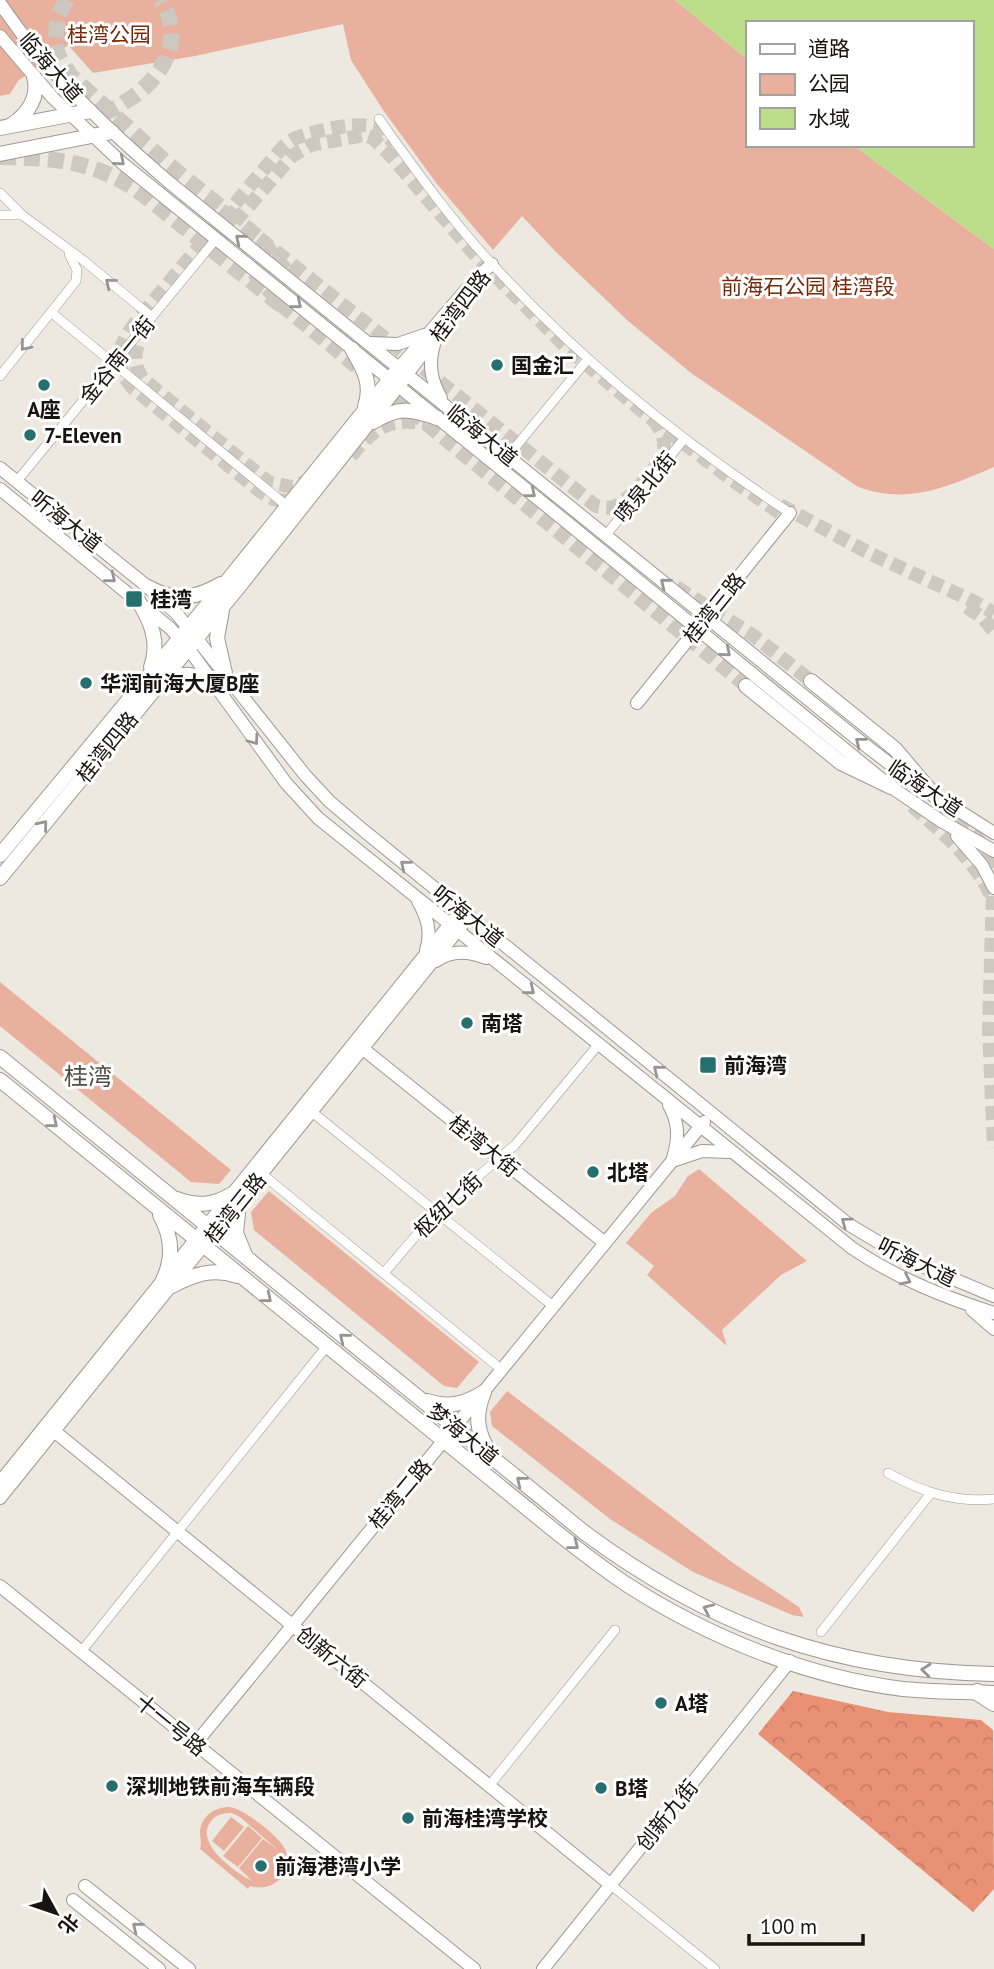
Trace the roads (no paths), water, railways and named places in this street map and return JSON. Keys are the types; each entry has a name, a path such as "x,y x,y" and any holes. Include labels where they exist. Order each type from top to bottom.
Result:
{"highway":[{"path":"977,1692 994,1703"}],"main road":[{"name":"临海大道","path":"0,3 48,65 112,132 170,183 368,342 399,377"},
{"name":"临海大道","path":"0,36 34,77 92,136 216,239 352,349 399,377 441,411 697,628 891,787 941,821 994,851"},
{"path":"4,127 24,115 31,106 36,92 34,77"},
{"path":"4,127 90,111"},
{"path":"0,154 112,132"},
{"name":"桂湾四路","path":"0,878 188,638 228,580 287,506 482,281 492,264"},
{"path":"362,422 398,410 441,411 431,370 433,335 400,344 368,342"},
{"path":"352,349 365,370 369,388 362,422"},
{"name":"临海大道","path":"441,411 508,456 856,738 935,796 994,832"},
{"name":"桂湾四路","path":"188,638 224,605 362,422"},
{"name":"听海大道","path":"0,468 149,587 188,638 214,685 300,800 353,848 380,866 598,1045 866,1257 903,1278 994,1313"},
{"name":"听海大道","path":"2,496 188,638 225,673 282,749 329,801 711,1113 863,1234 908,1260 994,1296"},
{"name":"桂湾三路","path":"637,703 790,513"},
{"path":"149,587 168,596 180,598 202,594 228,580"},
{"path":"137,599 151,624 155,640 154,680 190,674 198,675 214,685"},
{"path":"224,605 217,638 225,673"},
{"name":"桂湾四路","path":"0,855 154,680"},
{"path":"811,681 895,749 935,796"},
{"path":"746,686 841,763 891,787"},
{"path":"941,821 974,854 994,888"},
{"path":"415,894 429,932 425,964"},
{"name":"桂湾三路","path":"0,1498 23,1461 465,914"},
{"path":"425,964 451,954 475,954 493,960"},
{"name":"桂湾三路","path":"236,1198 262,1174 425,964"},
{"name":"桂湾大街","path":"362,1048 605,1243"},
{"name":"梦海大道","path":"0,1057 496,1461 613,1554 667,1589 722,1616 803,1646 847,1658 895,1667 994,1674"},
{"name":"梦海大道","path":"0,1080 545,1523 625,1583 720,1635 790,1661 870,1683 939,1692 994,1693"},
{"path":"662,1096 676,1121 677,1145 672,1161"},
{"name":"桂湾二路","path":"195,1744 711,1113"},
{"path":"672,1161 702,1151 721,1150 733,1153"},
{"path":"167,1194 184,1202 202,1205 236,1198 236,1233 241,1247 253,1264"},
{"path":"155,1207 166,1225 171,1242 167,1283 207,1272 229,1273 242,1278"},
{"path":"972,1288 994,1281"},
{"name":"桂湾三路","path":"0,1482 54,1431 167,1283"},
{"path":"960,1302 994,1328"},
{"path":"416,1396 438,1404 450,1405 465,1403 484,1392"},
{"path":"484,1392 478,1412 478,1425 485,1444 496,1461"},
{"name":"创新六街","path":"54,1431 290,1628 611,1885"},
{"name":"十一号路","path":"0,1586 474,1969"},
{"name":"创新九街","path":"543,1969 790,1661"},
{"path":"979,1674 994,1667"},
{"path":"85,1886 189,1969"},
{"path":"74,1900 159,1969"}],"street":[{"path":"379,119 416,170 492,264 545,319 588,359 684,439 790,513"},
{"path":"0,193 22,215 83,260 152,317"},
{"path":"0,215 22,215"},
{"name":"金谷南一街","path":"17,481 216,239"},
{"path":"0,376 73,287 78,274 66,250"},
{"path":"52,313 287,506"},
{"path":"508,456 588,359"},
{"name":"喷泉北街","path":"606,535 684,439"},
{"name":"枢纽七街","path":"384,1273 436,1212 500,1159 530,1128 598,1045"},
{"path":"312,1112 553,1306"},
{"path":"262,1174 502,1370"},
{"path":"84,1647 327,1346"},
{"path":"888,1473 931,1493 957,1499 994,1499"},
{"path":"821,1632 931,1493"},
{"path":"0,1580 439,1934"},
{"path":"489,1786 615,1630"},
{"path":"611,1885 715,1969"},
{"path":"74,1900 85,1886"}],"water":[{"path":"675,0 994,0 994,249 856,147 973,147 973,21 746,21 746,58"}],"tunnel":[{"path":"67,0 58,15 55,43 58,55 70,75 169,165 259,238 285,270"},
{"path":"102,113 117,107 143,89 162,67 168,55 171,28 168,14 160,0"},
{"path":"285,501 273,499 261,492 133,388 121,369 119,361 122,344 139,318 287,144 314,132 361,125 378,128 394,144"},
{"path":"221,238 292,156 311,145 364,135 373,138 477,257 565,346 648,416 786,517"},
{"path":"0,157 59,161 111,175 145,196 282,306"},
{"path":"259,238 596,506 609,508 619,504 650,473 664,449 662,435 656,423"},
{"path":"253,273 282,306 746,686"},
{"path":"148,327 137,346 135,359 143,379 268,482 292,487 309,480"},
{"path":"351,456 367,438 383,427 402,422 426,423"},
{"path":"780,505 871,554 994,613"},
{"path":"676,587 754,636 811,681"},
{"path":"967,607 984,619 994,631"},
{"path":"942,804 994,859"},
{"path":"912,806 969,861 994,902"},
{"path":"994,854 989,1029 994,1148"}],"place":[{"name":"国金汇","path":"497,365"},
{"name":"A座","path":"44,385"},
{"name":"7-Eleven","path":"30,435"},
{"name":"桂湾","path":"134,599"},
{"name":"华润前海大厦B座","path":"86,683"},
{"name":"南塔","path":"467,1023"},
{"name":"前海湾","path":"708,1065"},
{"name":"北塔","path":"593,1172"},
{"name":"A塔","path":"661,1703"},
{"name":"深圳地铁前海车辆段","path":"112,1786"},
{"name":"B塔","path":"601,1788"},
{"name":"前海桂湾学校","path":"408,1818"},
{"name":"前海港湾小学","path":"261,1866"}],"district":[{"name":"桂湾","path":"88,1076"}],"park label":[{"name":"桂湾公园","path":"109,34"},
{"name":"前海石公园 桂湾段","path":"808,286"}]}
